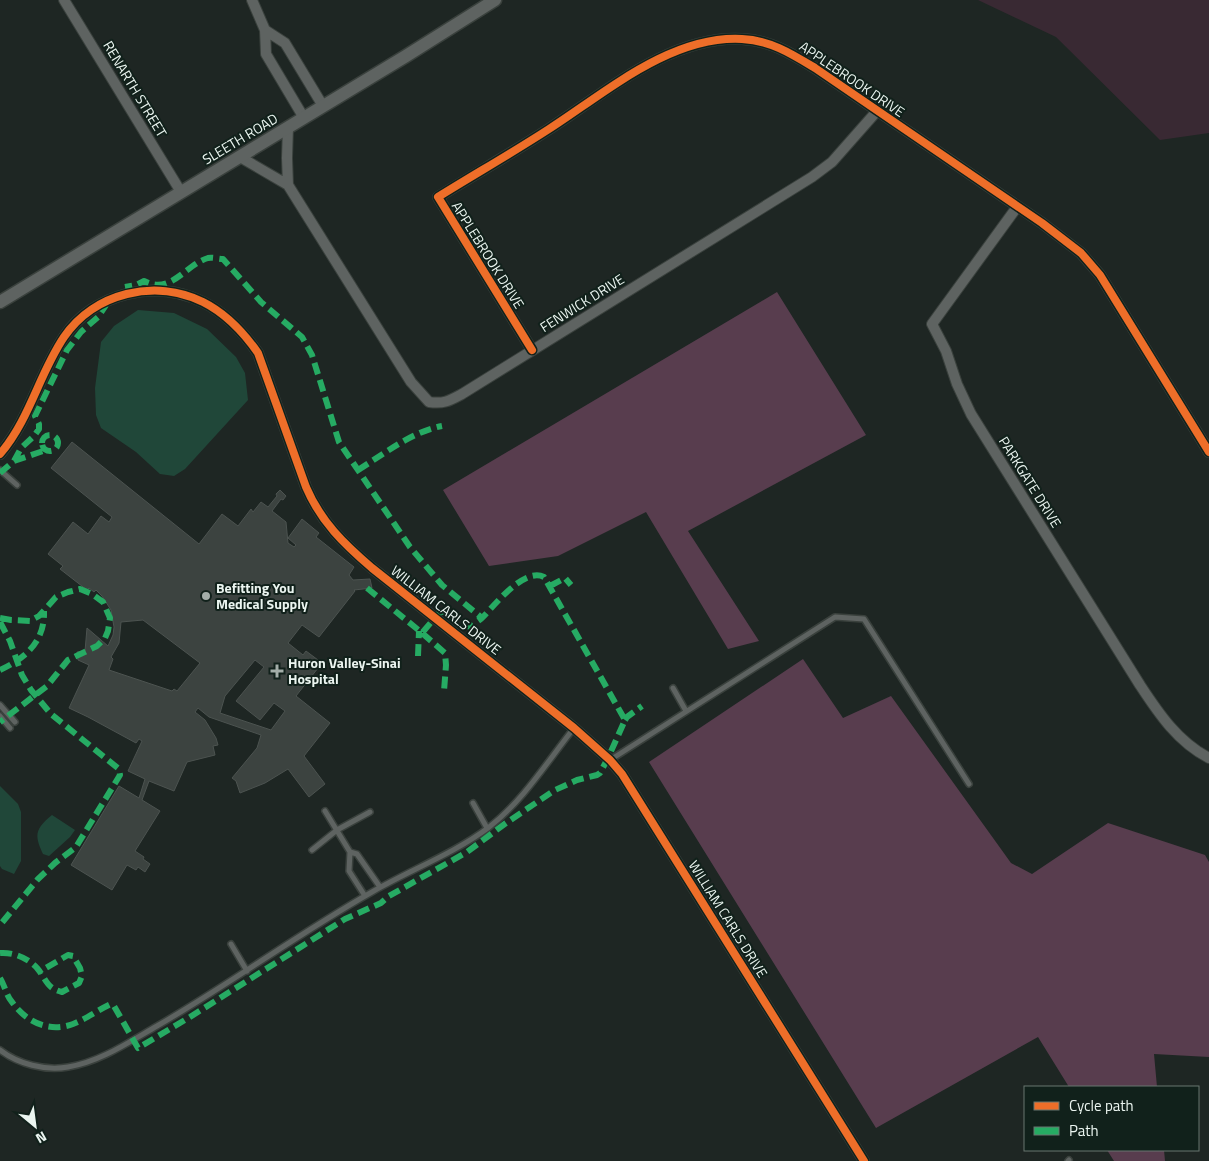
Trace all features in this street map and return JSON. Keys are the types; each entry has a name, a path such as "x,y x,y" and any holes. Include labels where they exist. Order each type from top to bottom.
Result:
{"street":[{"name":"RENARTH STREET","path":"64,0 181,192"},
{"path":"252,0 265,30 266,54 304,118"},
{"name":"SLEETH ROAD","path":"0,302 495,0"},
{"path":"265,30 285,43 323,106"},
{"name":"APPLEBROOK DRIVE","path":"532,350 438,197 546,131 635,72 672,52 693,45 742,39 768,43 793,55 1042,224 1081,253 1100,275 1209,452"},
{"name":"FENWICK DRIVE","path":"288,127 286,158 288,185 411,382 429,402 447,402 812,177 832,162 877,111"},
{"name":"FENWICK DRIVE","path":"240,157 288,185"},
{"name":"PARKGATE DRIVE","path":"1017,207 932,324 946,351 956,384 971,414 1140,685 1159,714 1181,738 1199,753 1209,758"},
{"name":"WILLIAM CARLS DRIVE","path":"0,454 27,413 64,337 96,306 138,291 169,291 203,302 218,311 249,340 258,353 306,487 313,504 322,518 372,568 574,728 610,760 622,774 864,1161"}],"lane":[{"path":"0,470 17,485"},
{"path":"610,760 835,617 864,619 969,784"},
{"path":"672,688 686,712"},
{"path":"0,705 15,722"},
{"path":"0,716 10,728"},
{"path":"0,1050 7,1056 29,1065 67,1068 91,1061 114,1050 188,1008 365,896 471,839 487,828 523,794 574,728"},
{"path":"473,803 487,828"},
{"path":"325,811 350,852 349,871 365,896"},
{"path":"312,850 337,830 370,812"},
{"path":"350,852 357,854 380,888"},
{"path":"231,944 247,970"}],"shaded area":[{"path":"978,0 1209,0 1209,133 1160,140 1056,37"},
{"path":"777,292 866,435 688,531 759,641 728,649 646,512 558,556 489,566 443,490"},
{"path":"138,310 174,313 207,329 236,357 245,373 248,400 185,469 174,476 160,474 136,452 101,428 96,415 95,388 101,342 114,326"},
{"path":"803,659 843,718 891,696 1011,863 1032,874 1108,823 1205,855 1209,862 1209,1057 1154,1054 1157,1086 1068,1086 1038,1037 876,1128 649,762"},
{"path":"0,786 18,804 21,812 21,861 14,874 2,869 0,866"},
{"path":"52,815 75,830 49,856 43,854 37,837 39,828"},
{"path":"1108,1151 1164,1151 1165,1161 1114,1161"}],"building":[{"path":"72,442 199,544 222,514 238,526 251,509 253,512 261,502 268,507 280,490 286,496 283,500 281,499 272,511 286,522 288,543 294,547 296,545 288,538 302,519 319,533 316,537 354,567 349,575 353,580 370,579 372,588 354,590 319,637 302,625 288,643 303,655 306,651 322,663 296,696 330,723 304,756 325,784 309,797 288,769 265,783 240,793 236,781 232,778 257,748 261,735 209,717 198,708 195,712 205,720 216,738 218,745 213,746 215,755 187,762 174,791 149,781 142,800 160,811 135,851 150,864 145,872 138,867 136,870 127,865 112,890 71,865 119,786 139,798 145,779 128,771 142,741 139,739 136,743 69,708 89,665 78,660 77,652 85,651 87,628 108,646 114,627 111,610 102,596 96,590 94,592 89,588 87,590 60,569 63,566 48,554 73,522 88,534 101,516 109,522 112,517 51,468","holes":["143,620 200,663 177,691 109,670 113,659 111,657 119,643 121,622","255,660 264,667 236,701 260,720 274,703 285,711 271,730 220,713 225,696"]}],"marked path":[{"path":"0,978 8,996 18,1009 31,1020 47,1026 55,1027 73,1024 111,1004 114,1006 138,1048 345,919 381,903 389,896 467,852 555,790 577,780 600,773 625,720 544,577 536,575 519,582 482,618 442,585 410,547 339,442 312,355 302,337 261,302 223,259 208,258 170,282 154,284 144,281 125,287"},
{"path":"0,473 14,461 21,448 39,429 35,416 67,350 81,332 98,317 106,305"},
{"path":"358,470 409,438 442,426"},
{"path":"50,435 58,443 50,451 42,443 50,435"},
{"path":"14,461 46,450"},
{"path":"550,586 565,578 571,585"},
{"path":"367,588 422,633 439,613 444,611 459,623 470,627 482,618"},
{"path":"0,618 30,621 39,616 56,597 80,589 92,594 103,602 110,618 105,638 97,646 68,660 47,686 0,722"},
{"path":"0,670 18,660 32,647 41,631 44,611"},
{"path":"0,622 10,641 22,675 31,690 51,714 119,769 120,775 76,847 38,879 0,925"},
{"path":"418,656 419,631"},
{"path":"422,633 445,653 444,691"},
{"path":"625,720 642,706"},
{"path":"0,953 15,955 29,961 37,968 40,972 47,983 50,986 62,992 79,983 82,976 73,956 68,955 39,972"}],"cycle path":[{"path":"532,350 438,197 535,138 640,69 664,56 690,46 716,40 752,40 771,45 815,68 1042,223 1081,253 1100,275 1209,452"},
{"path":"0,454 19,426 55,351 77,322 92,310 109,300 127,294 165,291 203,302 226,318 247,338 258,353 306,487 326,522 372,568 574,728 610,760 622,774 864,1161"}],"place":[{"name":"Befitting You Medical Supply","path":"206,596"},
{"name":"Huron Valley-Sinai Hospital","path":"277,671"}]}
